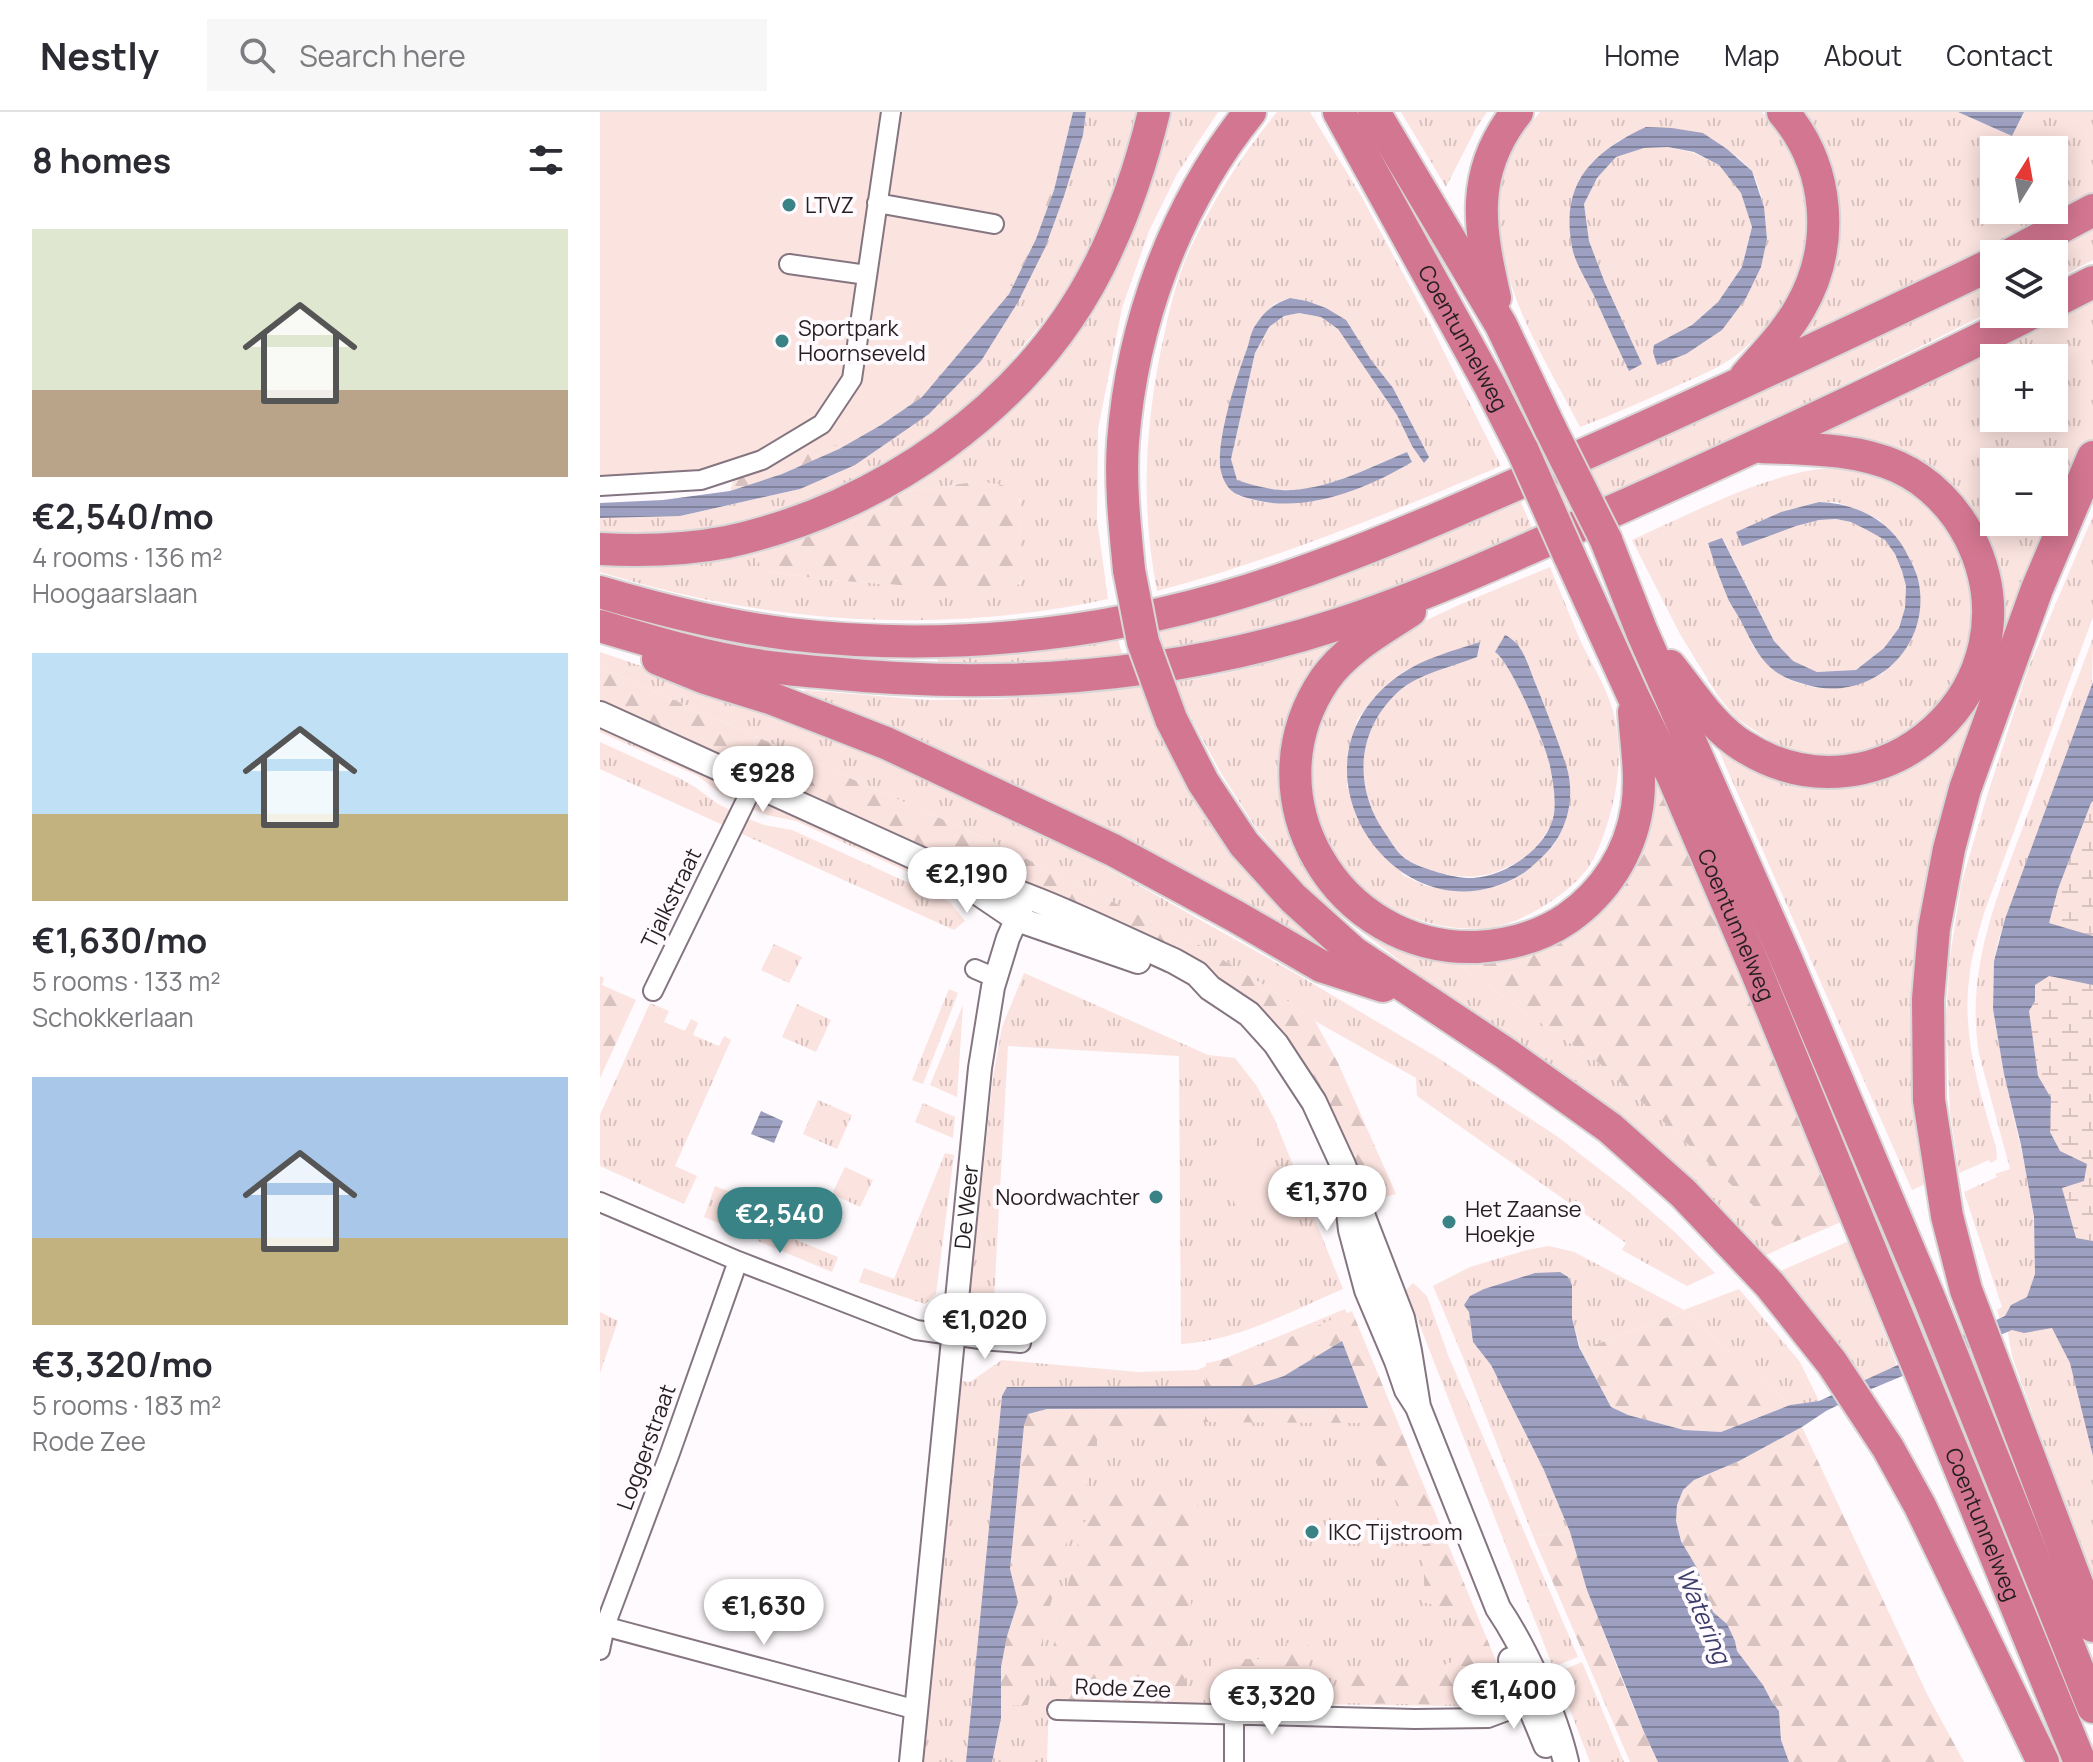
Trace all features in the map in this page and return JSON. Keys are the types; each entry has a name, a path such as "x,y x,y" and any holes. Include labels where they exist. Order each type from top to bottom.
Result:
{"highway":[{"path":"600,549 686,547 725,542 779,528 871,491 959,433 1000,397 1044,349 1072,311 1098,268 1126,210 1154,112"},
{"path":"1250,112 1197,190 1156,282 1138,346 1123,444 1123,513 1129,570 1143,642 1171,719 1203,782 1244,844 1293,898 1353,952 1505,1053 1610,1128 1683,1193 1792,1310 1870,1420 1920,1506 2043,1762"},
{"name":"Coentunnelweg","path":"1339,112 1523,451 1633,696 1673,777 2080,1762"},
{"name":"Coentunnelweg","path":"1374,112 1501,325 1606,540 1642,632 1787,961 1930,1300 2093,1707"},
{"path":"1501,325 1485,254 1481,195 1492,152 1517,112"},
{"path":"1739,384 1799,311 1814,277 1822,244 1823,207 1816,172 1800,135 1783,112"},
{"path":"2037,240 2093,210"},
{"path":"600,592 694,618 784,634 851,640 956,642 1019,637 1087,628 1176,610 1288,578 1490,496 1816,349 1980,270"},
{"path":"2068,295 2093,282"},
{"path":"600,626 669,646 761,666 893,679 1024,681 1088,676 1252,649 1340,624 1461,578 1758,446 2002,328"},
{"path":"1642,632 1721,729 1762,757 1801,768 1844,770 1879,764 1896,756 1939,727 1970,686 1984,654 1987,638 1986,586 1972,542 1943,500 1914,476 1879,460 1838,451 1758,446"},
{"path":"2093,457 2037,589 1965,789 1949,849 1934,929 1928,999 1929,1100 1947,1216 1966,1290 2093,1626"},
{"path":"1461,578 1345,656 1317,692 1301,731 1296,781 1305,830 1328,874 1365,913 1395,931 1429,943 1486,946 1506,944 1560,924 1590,901 1612,874 1628,843 1637,806 1633,696"},
{"path":"600,634 705,678 773,699 886,743 1113,850 1321,966 1419,997"}],"main road":[{"path":"600,714 946,871 1017,919 1210,988"},
{"path":"946,871 983,879 1027,896 1174,961 1197,974 1210,988 1249,1014 1276,1044 1314,1102 1343,1165 1377,1285 1402,1318 1418,1407 1498,1608 1502,1633 1566,1762"},
{"path":"1536,1701 1554,1762"}],"street":[{"path":"600,486 701,480 762,460 822,424 852,379 891,112"},
{"path":"877,203 994,224"},
{"path":"789,264 867,275"},
{"name":"Tjalkstraat","path":"653,991 754,784"},
{"name":"De Weer","path":"911,1762 980,1068 985,974 1008,938 1027,896"},
{"path":"600,1202 738,1261 916,1330 1021,1343"},
{"name":"Loggerstraat","path":"600,1650 603,1625 670,1453 738,1261"},
{"path":"603,1625 917,1710"},
{"name":"Rode Zee","path":"1057,1710 1488,1718 1536,1701"},
{"path":"1234,1715 1234,1762"}],"green space":[{"name":"Sportpark Hoornseveld","path":"600,112 1071,112 1052,189 1035,235 1008,290 921,393 881,421 838,445 662,476 600,478"},
{"path":"1052,112 1073,112 1054,190 1036,239 1009,294 922,397 839,449 782,474 730,491 734,479 783,460 826,434"},
{"path":"1086,112 1139,112 1131,148 1098,237 1076,276 995,380 924,441 828,500 687,536 600,538 600,518 680,516 800,489 981,361 1083,135"},
{"path":"1165,112 1218,112 1177,174 1149,231 1122,308 1098,429 1097,520 1108,599 1044,611 980,618 852,618 788,613 725,603 600,572 600,560 756,545 767,571 828,580 899,585 1015,586 1021,583 1020,499 973,482 887,495 1015,399"},
{"path":"1277,112 1310,112 1360,194 1427,318 1501,466 1288,550 1157,591 1148,525 1147,461 1153,397 1167,320 1183,265 1201,227 1230,176","holes":["1290,298 1326,308 1393,388 1429,457 1412,446 1397,415 1338,329 1321,317 1299,313 1284,316 1269,327 1255,353 1231,459 1237,481 1293,490 1337,481 1407,452 1412,462 1379,480 1325,498 1269,503 1238,496 1222,440 1236,381 1256,324 1274,304"]},
{"path":"1401,112 1487,112 1446,187"},
{"path":"1540,112 1762,112 1784,143 1799,175 1806,207 1806,240 1798,272 1784,302 1763,330 1735,356 1716,368 1580,427 1521,312 1503,251 1499,219 1505,169 1516,140","holes":["1703,133 1736,156 1752,172 1761,196 1767,239 1686,354 1655,345 1692,325 1718,302 1742,267 1752,226 1741,193 1719,165 1694,153 1668,147 1644,148 1616,157 1597,178 1584,204 1589,241 1641,363 1629,371 1572,249 1590,164 1619,140"]},
{"path":"1800,112 1958,112 2012,136 1980,136 1980,224 2034,224 2003,240 1980,240 1980,251 1788,343 1822,273"},
{"path":"2024,112 2093,112 2093,194 2068,207 2068,136 2012,136"},
{"path":"2093,224 2093,260 2068,273 2068,240 2064,240"},
{"path":"1980,283 1980,317 1739,437 1564,516 1548,481"},
{"path":"2093,298 2093,442 2068,508 2068,448 1980,448 1980,536 2057,536 1940,846 1928,1183 1912,1190 1716,744 1755,769 1786,781 1842,787 1878,781 1914,762 1992,664 1969,506 1935,471 1899,450 1805,434 1980,355 1980,432 2068,432 2068,344 2002,344 2034,328 2068,328 2068,311"},
{"path":"1844,469 1901,487 1924,506 1943,526 1958,550 1973,603 1967,660 1951,689 1920,725 1889,744 1853,755 1825,756 1778,746 1736,718 1718,696 1680,634 1632,540 1721,499 1767,482 1813,470","holes":["1819,502 1837,502 1880,520 1920,588 1883,674 1840,688 1816,688 1789,680 1772,669 1754,648 1708,543 1723,539 1774,641 1792,661 1817,672 1856,670 1884,648 1899,628 1905,608 1906,586 1902,571 1885,540 1851,522 1836,519 1796,526 1742,546 1737,532 1781,512"]},
{"path":"973,482 1002,485 1018,497 1022,577 1015,586 968,588 828,580 767,571 757,560 756,545 887,495"},
{"path":"1517,493 1533,530 1441,569 1347,603 1254,630 1164,650 1157,625"},
{"path":"2093,516 2093,617 1984,913 1970,971 1967,1002 1970,1044 1997,1159 1959,1173 1950,1113 1946,1017 1950,957 1961,885 2028,669"},
{"path":"1550,567 1610,702 1616,724 1619,751 1615,792 1598,850 1588,868 1564,892 1537,910 1508,923 1486,928 1456,928 1409,916 1390,907 1357,883 1343,868 1321,831 1313,798 1312,762 1323,713 1338,683 1363,654 1433,617","holes":["1514,641 1524,656 1550,721 1562,830 1553,846 1522,874 1476,891 1426,886 1403,875 1347,787 1357,720 1375,696 1403,672 1479,642 1477,657 1416,679 1385,706 1367,741 1364,778 1375,816 1405,858 1443,874 1468,877 1492,873 1529,855 1544,836 1554,813 1552,775 1541,736 1500,655"]},
{"path":"1351,637 1301,700 1306,851 1436,950 1600,1064 1792,1243 1760,1258 1550,1074 1313,895 1258,831 1221,773 1186,709 1176,682 1242,669"},
{"path":"2093,637 2093,1583 2012,1356 2008,1332 2004,1331 1997,1310 2002,1307 1964,1192 2010,1169 1979,1054 1976,1022 1980,962 2005,874","holes":["2010,907 2035,1230 2029,1184 1993,1009 1994,961"]},
{"path":"1118,640 1122,654 1067,662 939,666 937,658 1028,652"},
{"path":"600,652 767,709 916,767 1076,850 1435,1056 1558,1137 1629,1192 1715,1273 1687,1286 1622,1250 1626,1243 1417,1096 1416,1078 1315,1021 1199,945 987,839 600,667"},
{"path":"600,667 987,839 1199,945 1275,992 1315,1021 1338,1063 1396,1194 1364,1203 1249,1000 1216,977 600,701"},
{"path":"1143,686 1232,850 1290,919 1364,974 802,697 805,690 927,700 1000,699"},
{"path":"600,724 733,787 734,800 698,776 600,732"},
{"path":"600,742 679,778 732,811 725,826 600,769"},
{"path":"1652,766 1841,1222 1792,1243 1600,1064 1436,950 1589,909"},
{"path":"763,800 935,876 970,896 963,902 952,892 796,821 752,809"},
{"path":"2093,801 2093,936 2048,923"},
{"path":"746,818 792,830 942,898 950,902 965,921 954,930 740,833"},
{"path":"774,944 802,957 789,983 761,970"},
{"path":"1024,973 1208,1055 1235,1058 1256,1085 1274,1118 1343,1289 1243,1331 1181,1344 1179,1056 1008,1046 992,1334 975,1333 970,1326 968,1313 993,1077 1002,1027"},
{"path":"2049,975 2093,985 2093,1241 2076,1238 2061,1187 2084,1181 2060,1151 2050,1132 2051,1098 2038,1076 2029,1011 2035,1001 2035,985"},
{"path":"600,976 604,978 602,985 636,1000 600,1078"},
{"path":"949,989 958,993 923,1084 912,1080"},
{"path":"650,1003 669,1011 664,1022 685,1031 691,1019 698,1023 693,1035 719,1046 724,1036 731,1040 675,1166 697,1176 684,1204 600,1166 600,1115"},
{"path":"797,1004 831,1020 816,1052 782,1037"},
{"path":"963,1005 957,1097 930,1085"},
{"path":"818,1100 852,1115 837,1149 803,1134"},
{"path":"923,1103 955,1117 953,1138 915,1122"},
{"path":"1249,1130 1283,1206 1243,1223 1210,1147"},
{"path":"945,1153 954,1155 936,1294 925,1304 859,1282 864,1268 894,1279"},
{"path":"845,1167 873,1180 860,1207 832,1194"},
{"path":"715,1186 755,1202 742,1233 704,1217"},
{"path":"764,1227 838,1257 832,1272 758,1241"},
{"path":"1849,1241 1897,1366 1863,1381 1776,1273"},
{"path":"1549,1246 1574,1252 1684,1310 1739,1289 1800,1362 1819,1401 1790,1405 1684,1311 1581,1350 1572,1318 1572,1285 1535,1273 1484,1289 1469,1312 1473,1342 1491,1365 1513,1408 1570,1532 1533,1536 1433,1286 1470,1267"},
{"path":"1413,1283 1427,1296 1448,1355 1578,1657 1553,1667 1406,1290"},
{"path":"1345,1309 1495,1671 1492,1699 1463,1706 1049,1701 1047,1762 915,1762 960,1381 970,1382 1002,1360 1138,1372 1197,1370"},
{"path":"1352,1311 1501,1673 1501,1686 1470,1705 1341,1703 1342,1668 1435,1667 1456,1659 1463,1643 1462,1627 1456,1615 1425,1603 1422,1533 1413,1532 1373,1457 1366,1455 1364,1423 1205,1422 1205,1408 1367,1408 1342,1341 1284,1376 1253,1386 1206,1386 1206,1363 1262,1348"},
{"path":"1684,1311 1790,1405 1721,1432 1684,1430 1628,1415 1611,1407 1581,1350"},
{"path":"600,1312 618,1321 600,1373"},
{"path":"1189,1408 1188,1426 1097,1426 1097,1459 1074,1515 1028,1705 1001,1706 1001,1667 1018,1602 1010,1569 1024,1424 1028,1413 1047,1409"},
{"path":"1802,1427 1928,1696 1964,1762 1789,1762 1781,1740 1779,1711 1737,1651 1727,1625 1713,1612 1697,1568 1681,1541 1676,1521 1677,1505 1683,1490 1694,1480 1739,1461"},
{"path":"1199,1491 1184,1700 1048,1701 1053,1648 1082,1525 1111,1493"},
{"path":"1570,1532 1610,1648 1658,1762 1630,1762 1533,1536"},
{"path":"1287,1643 1308,1643 1306,1702 1210,1701 1211,1659 1285,1659"},
{"path":"1582,1662 1624,1762 1590,1762 1556,1673"}],"water":[{"path":"1073,112 1086,112 1083,135 1045,248 1018,302 981,361 929,414 855,465 800,489 680,516 600,518 600,503 663,500 730,491 782,474 839,449 922,397 1009,294 1036,239 1054,190"},
{"path":"1958,112 2024,112 2012,136"},
{"path":"1646,127 1703,133 1752,171 1764,207 1767,239 1761,267 1746,298 1722,330 1686,354 1657,365 1654,345 1692,325 1718,302 1742,267 1752,227 1741,193 1719,165 1694,152 1668,147 1644,148 1616,157 1597,178 1584,204 1589,241 1642,364 1629,371 1576,260 1572,247 1571,205 1584,172 1596,159 1610,147"},
{"path":"1290,298 1326,308 1346,320 1393,388 1429,457 1424,463 1397,415 1338,329 1321,317 1299,313 1284,316 1269,327 1255,353 1231,459 1237,480 1264,488 1293,490 1337,481 1407,452 1412,462 1357,489 1316,501 1275,503 1255,500 1240,496 1228,487 1220,467 1222,437 1251,334 1267,311"},
{"path":"1819,502 1857,509 1880,521 1905,550 1919,584 1920,608 1915,631 1904,651 1890,667 1850,687 1828,688 1800,683 1782,676 1766,663 1729,601 1708,543 1722,538 1774,641 1793,661 1817,672 1856,670 1884,648 1899,628 1905,608 1906,586 1902,571 1885,540 1851,522 1836,519 1796,526 1742,546 1736,532 1781,512"},
{"path":"1505,635 1519,646 1525,657 1559,745 1569,777 1568,812 1553,845 1522,874 1476,891 1433,887 1396,867 1367,836 1350,796 1348,753 1364,711 1401,674 1429,659 1480,642 1477,657 1407,685 1385,706 1367,741 1364,778 1368,797 1385,833 1405,858 1423,867 1473,878 1499,872 1524,858 1550,826 1554,796 1550,766 1535,723 1510,671 1495,652"},
{"name":"Watering","path":"2093,682 2093,801 2058,889 2049,923 2093,936 2093,985 2049,976 2035,985 2035,1001 2029,1011 2038,1076 2051,1098 2050,1132 2060,1151 2087,1164 2084,1181 2062,1188 2076,1238 2093,1241 2093,1456 2070,1363 2052,1328 2024,1333 2012,1330 1869,1390 1739,1461 1694,1480 1683,1490 1677,1505 1676,1521 1681,1541 1697,1568 1713,1612 1727,1624 1737,1651 1779,1711 1781,1740 1789,1762 1658,1762 1587,1590 1570,1532 1543,1468 1491,1365 1473,1342 1469,1312 1464,1305 1470,1296 1484,1289 1535,1273 1560,1272 1568,1277 1572,1285 1572,1318 1579,1347 1611,1407 1628,1415 1684,1430 1721,1432 1790,1405 1819,1401 2005,1316 2011,1305 2027,1297 2035,1274 2034,1217 1993,1009 1994,961 2005,919"},
{"path":"761,1111 783,1121 774,1143 751,1134"},
{"path":"1342,1341 1368,1408 1047,1409 1028,1414 1024,1425 1010,1569 1018,1602 1001,1667 1001,1718 992,1762 966,1762 1002,1396 1007,1387 1253,1386 1284,1376"}],"place":[{"name":"LTVZ","path":"789,205"},
{"name":"Sportpark Hoornseveld","path":"782,341"},
{"name":"Noordwachter","path":"1156,1197"},
{"name":"Het Zaanse Hoekje","path":"1449,1222"},
{"name":"IKC Tijstroom","path":"1312,1532"}]}
